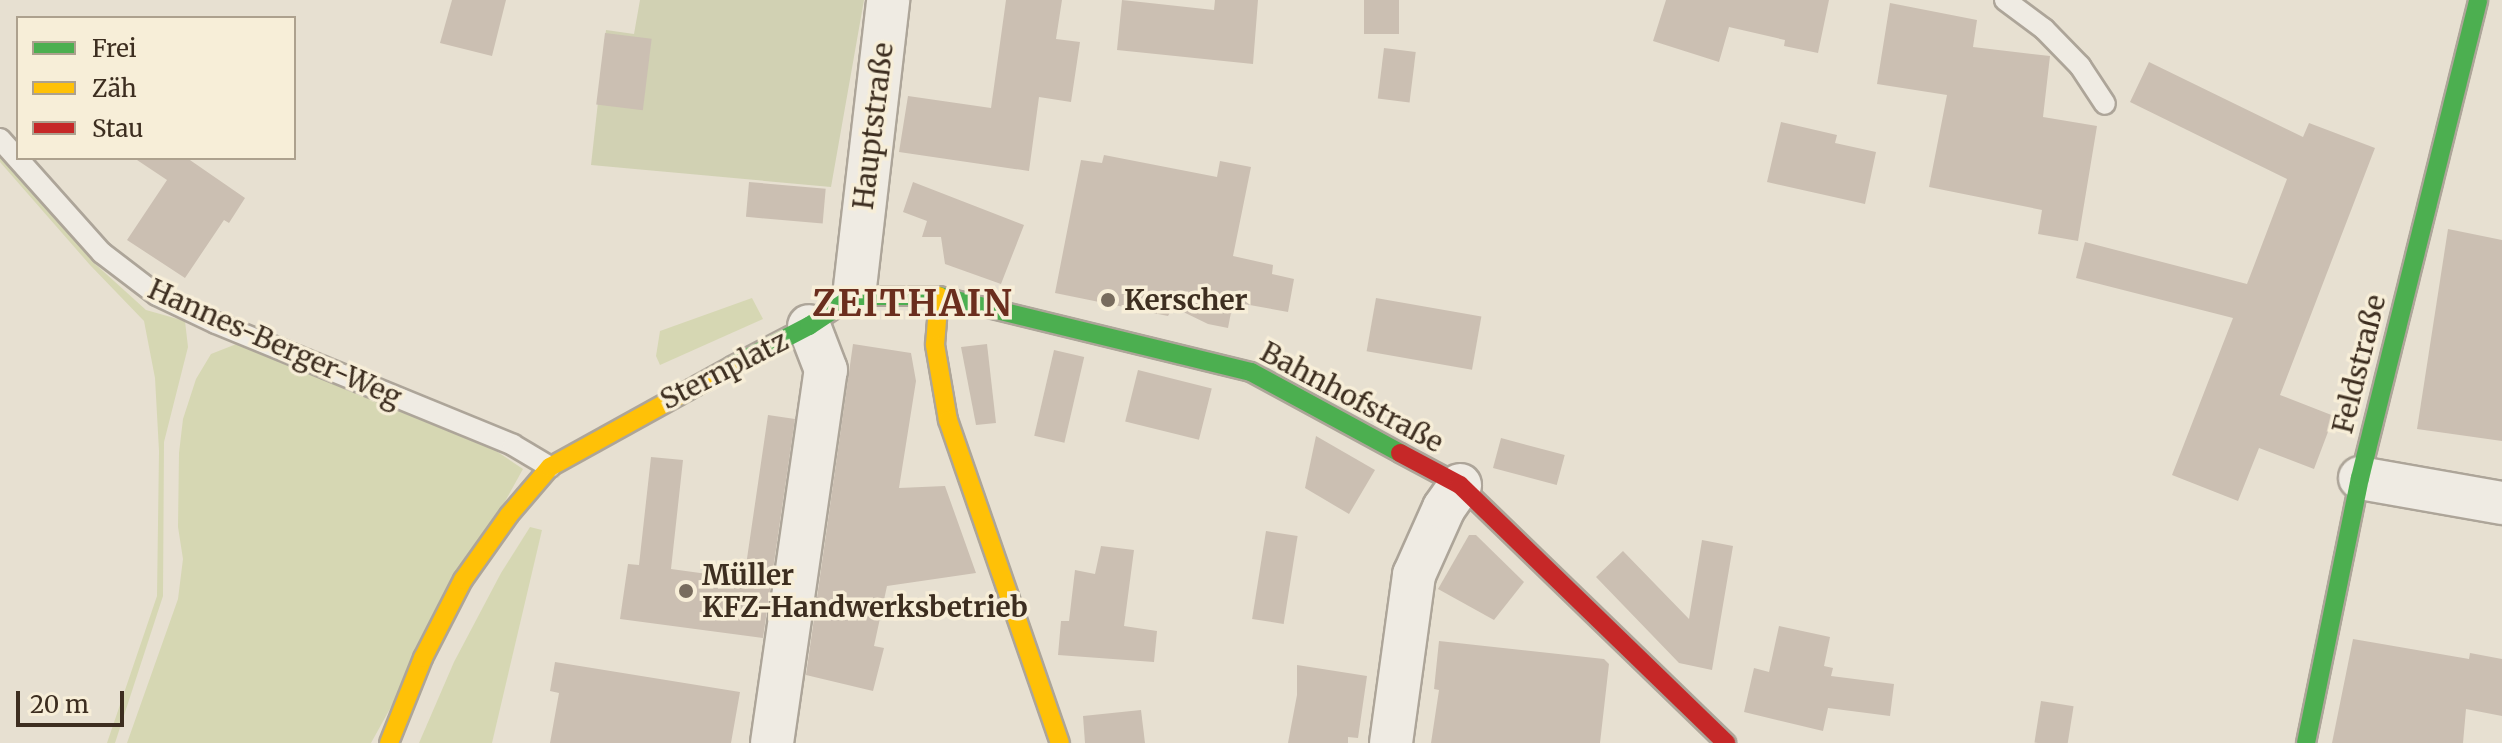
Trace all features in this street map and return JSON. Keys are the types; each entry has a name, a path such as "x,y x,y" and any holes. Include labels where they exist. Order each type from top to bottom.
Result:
{"street":[{"name":"Hauptstraße","path":"854,296 888,0"},
{"name":"Feldstraße","path":"2306,743 2360,478 2478,0"},
{"name":"Sternplatz","path":"389,743 423,658 463,580 509,515 550,467 594,439 809,326 854,296"},
{"name":"Bahnhofstraße","path":"854,296 939,296 1251,372 1460,485 1726,743"},
{"path":"939,296 935,345 948,420 1060,743"},
{"path":"772,743 826,370 809,326"},
{"path":"2360,478 2502,503"},
{"path":"1391,743 1414,575 1444,508 1460,485"}],"lane":[{"path":"2005,0 2044,29 2080,66 2105,104"},
{"name":"Hannes-Berger-Weg","path":"0,139 16,157"},
{"name":"Hannes-Berger-Weg","path":"19,160 102,253 157,295 216,323 513,445 550,467"}],"green space":[{"path":"640,0 864,0 831,187 591,165 606,30 634,34"},
{"path":"0,155 93,262 146,310 185,321 188,347 164,442 163,596 115,743 107,743 157,596 159,451 155,378 144,321 90,265 0,162"},
{"path":"752,298 763,319 660,365 656,356 660,331"},
{"path":"239,343 474,436 523,469 371,743 127,743 178,599 183,559 178,527 179,453 183,419 196,379 211,354"},
{"path":"530,527 542,530 492,743 419,743 454,662 501,573"}],"building":[{"path":"452,0 506,0 492,56 440,43"},
{"path":"1006,0 1062,0 1056,39 1080,42 1071,102 1039,97 1029,171 899,152 908,96 991,108"},
{"path":"1122,0 1214,10 1215,0 1258,0 1253,64 1117,50"},
{"path":"1364,0 1399,0 1399,34 1364,34"},
{"path":"1666,0 1829,0 1818,53 1784,46 1785,40 1729,27 1719,62 1653,41"},
{"path":"1890,3 1977,20 1973,47 2050,56 2043,117 2097,126 2078,241 2038,234 2042,210 1929,187 1947,95 1877,84"},
{"path":"605,33 652,39 643,110 596,104"},
{"path":"1384,48 1416,52 1410,103 1378,99"},
{"path":"2149,62 2303,137 2309,123 2375,148 2280,395 2334,416 2314,469 2259,448 2238,501 2172,475 2233,318 2076,278 2085,242 2247,284 2287,179 2130,102"},
{"path":"1781,122 1837,135 1835,143 1876,152 1865,204 1767,182"},
{"path":"1104,155 1217,177 1220,161 1251,167 1233,256 1273,265 1272,274 1294,279 1288,312 1233,302 1228,328 1208,324 1173,307 1168,316 1055,293 1081,160 1102,163"},
{"path":"137,160 190,160 245,198 229,223 224,220 185,278 127,240 167,180"},
{"path":"749,182 826,189 823,224 746,217"},
{"path":"913,182 1024,225 1001,284 945,264 941,237 922,237 927,221 903,212"},
{"path":"2448,229 2502,240 2502,441 2417,429"},
{"path":"1376,298 1481,317 1472,370 1367,351"},
{"path":"853,344 911,353 916,381 899,488 945,486 976,573 887,586 874,646 884,648 873,691 806,675"},
{"path":"987,344 996,423 976,425 961,347"},
{"path":"1054,350 1084,357 1064,443 1034,436"},
{"path":"1138,370 1212,388 1199,440 1125,421"},
{"path":"768,415 795,419 763,638 620,619 628,564 639,565 651,457 683,460 671,569 744,579"},
{"path":"1316,436 1375,470 1349,514 1305,488"},
{"path":"1501,438 1565,455 1557,485 1493,468"},
{"path":"1266,531 1298,536 1284,624 1252,619"},
{"path":"1469,535 1476,535 1524,582 1494,620 1438,589"},
{"path":"1702,540 1733,546 1712,670 1679,663 1596,577 1623,551 1689,619"},
{"path":"1101,546 1134,550 1124,626 1157,631 1154,662 1058,655 1061,621 1069,621 1075,570 1095,574"},
{"path":"1779,626 1830,637 1824,666 1833,668 1831,676 1894,684 1890,716 1828,708 1823,731 1744,712 1754,668 1769,672"},
{"path":"2353,639 2469,659 2470,653 2502,659 2502,716 2466,709 2463,743 2332,743"},
{"path":"1439,641 1604,659 1609,664 1600,743 1431,743 1439,690 1434,689"},
{"path":"555,662 740,692 731,743 550,743 559,693 550,691"},
{"path":"1297,665 1367,676 1358,738 1348,737 1348,743 1288,743 1297,695"},
{"path":"2041,701 2074,706 2068,743 2034,742"},
{"path":"1141,710 1145,743 1085,743 1083,716"}],"traffic: fast":[{"path":"2306,743 2360,478 2478,0"},
{"path":"732,366 809,326 854,296 939,296 1251,372 1400,453"}],"traffic: slow":[{"path":"939,296 935,345 948,420 1060,743"},
{"path":"389,743 423,658 463,580 509,515 550,467 732,366"}],"traffic: jam":[{"path":"1400,453 1460,485 1726,743"}],"place":[{"name":"Kerscher","path":"1108,300"},
{"name":"Müller KFZ-Handwerksbetrieb","path":"686,591"}],"district":[{"name":"ZEITHAIN","path":"913,304"}]}
